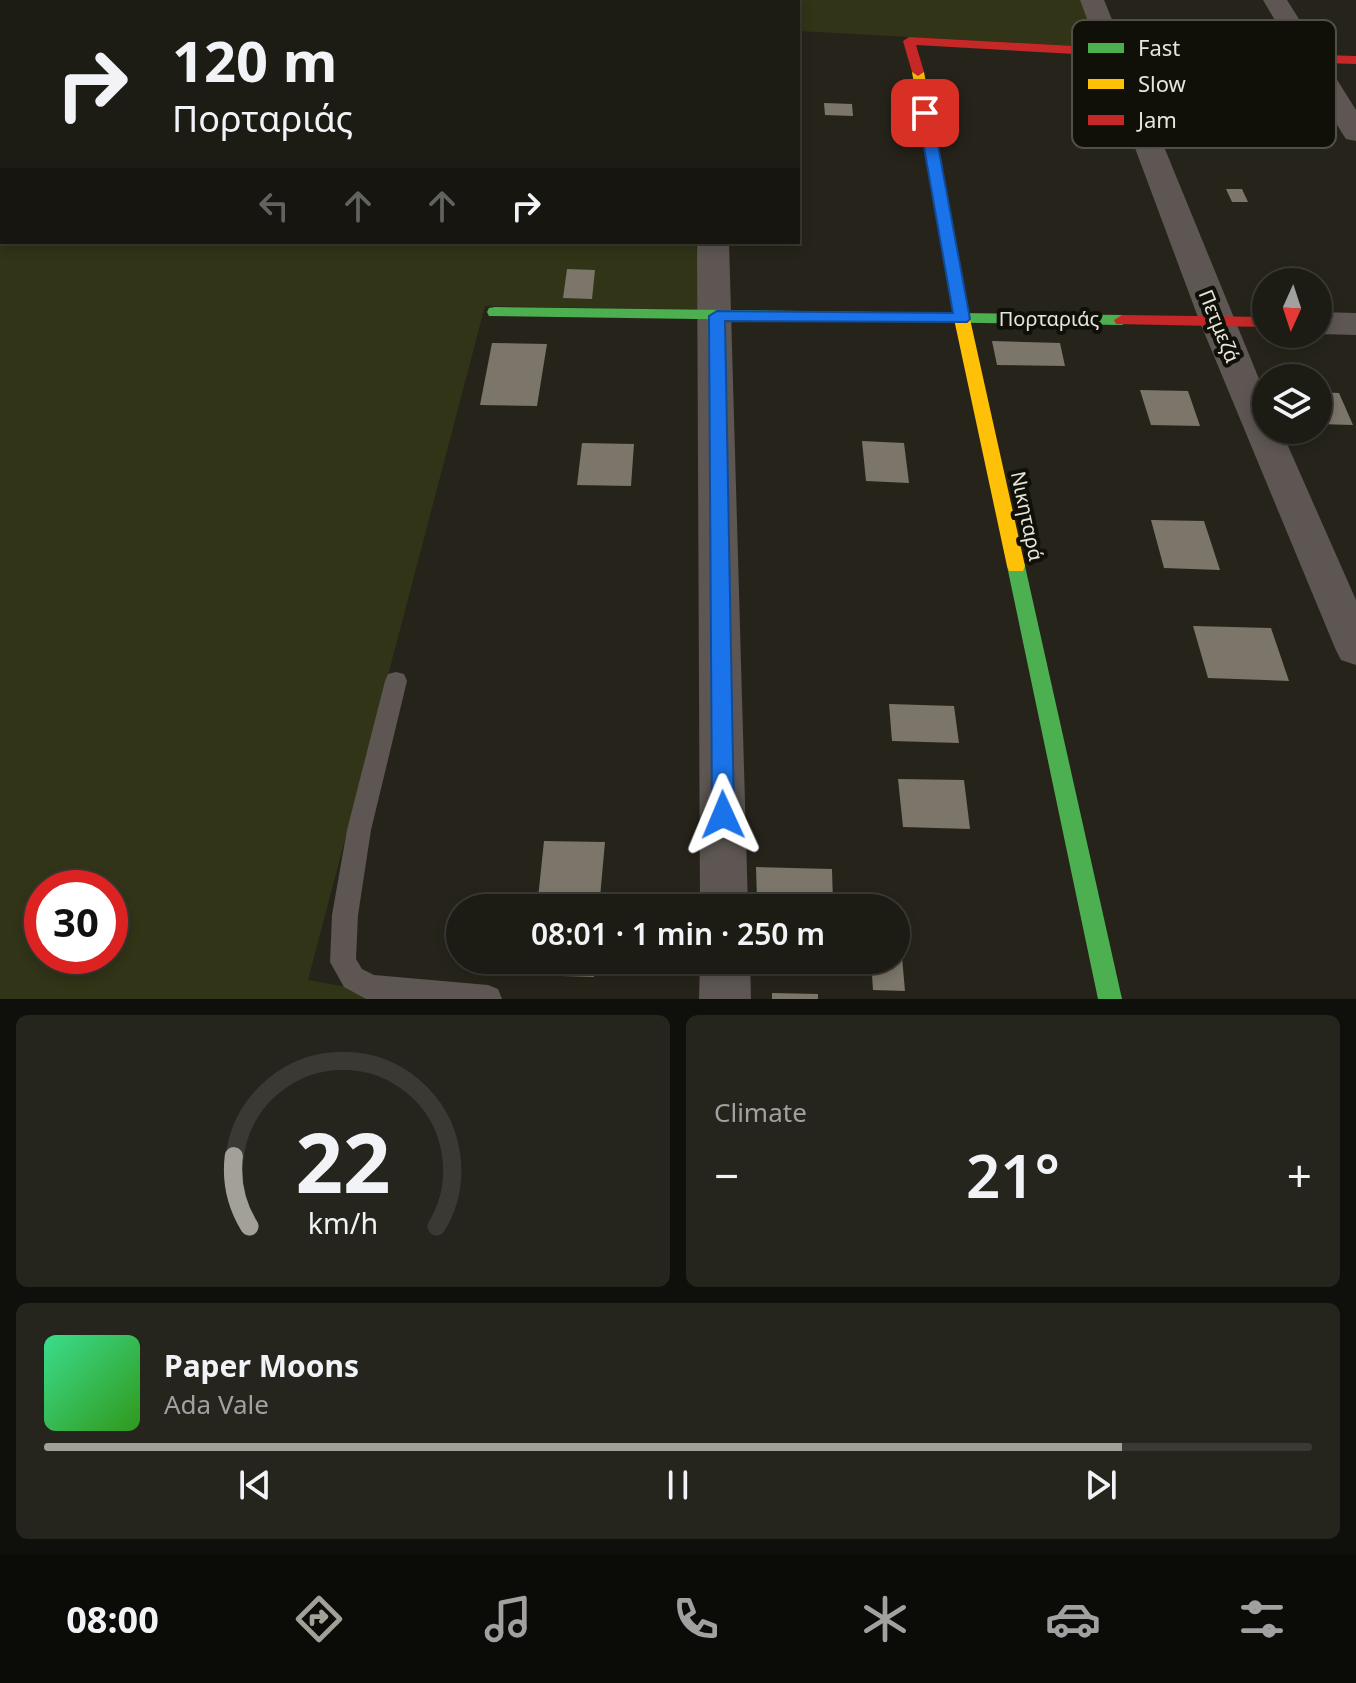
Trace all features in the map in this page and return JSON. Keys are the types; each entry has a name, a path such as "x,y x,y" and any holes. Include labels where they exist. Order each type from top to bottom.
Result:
{"street":[{"name":"Πετμεζά","path":"1092,0 1099,20"},
{"path":"1275,0 1287,20"},
{"name":"Νικηταρά","path":"1072,50 909,41 915,54 962,319 1110,999"},
{"path":"1336,59 1356,60"},
{"path":"1336,100 1356,133"},
{"name":"Πετμεζά","path":"1149,148 1216,320 1356,648"},
{"path":"713,244 717,316 724,894"},
{"name":"Πορταριάς","path":"495,312 1252,321"},
{"path":"1332,323 1356,324"},
{"path":"725,974 725,999"}],"lane":[{"path":"396,681 359,830 345,915 343,962 353,978 372,988 488,999"}],"green space":[{"path":"800,0 1082,0 1088,20 1072,20 1072,46 800,31"},
{"path":"0,244 696,244 701,310 485,306 308,980 415,999 0,999"}],"building":[{"path":"824,103 852,104 853,116 825,115"},
{"path":"1226,189 1242,189 1248,202 1232,202"},
{"path":"567,269 595,270 592,299 563,298"},
{"path":"992,341 1060,343 1065,366 997,365"},
{"path":"492,343 547,344 537,406 480,405"},
{"path":"1140,390 1188,391 1200,426 1151,425"},
{"path":"1332,393 1339,393 1353,425 1332,424"},
{"path":"862,441 904,443 909,483 866,481"},
{"path":"582,443 634,444 631,486 577,485"},
{"path":"1151,520 1204,521 1220,570 1164,568"},
{"path":"1193,626 1271,628 1289,681 1208,678"},
{"path":"889,704 954,706 959,743 892,741"},
{"path":"898,779 964,780 970,829 903,827"},
{"path":"544,841 605,842 600,894 538,894"},
{"path":"756,867 832,869 833,894 757,894"},
{"path":"529,974 594,974 594,977"},
{"path":"872,974 904,974 905,991 873,990"},
{"path":"772,993 818,994 818,999 772,999"}],"traffic: fast":[{"path":"495,312 1122,320"},
{"path":"1016,566 1110,999"}],"traffic: slow":[{"path":"918,72 962,319 1016,566"}],"traffic: jam":[{"path":"918,72 909,41 1072,50"},
{"path":"1336,59 1356,60"},
{"path":"1122,320 1252,322"}],"route":[{"path":"723,815 717,316 962,319 925,113"}]}
